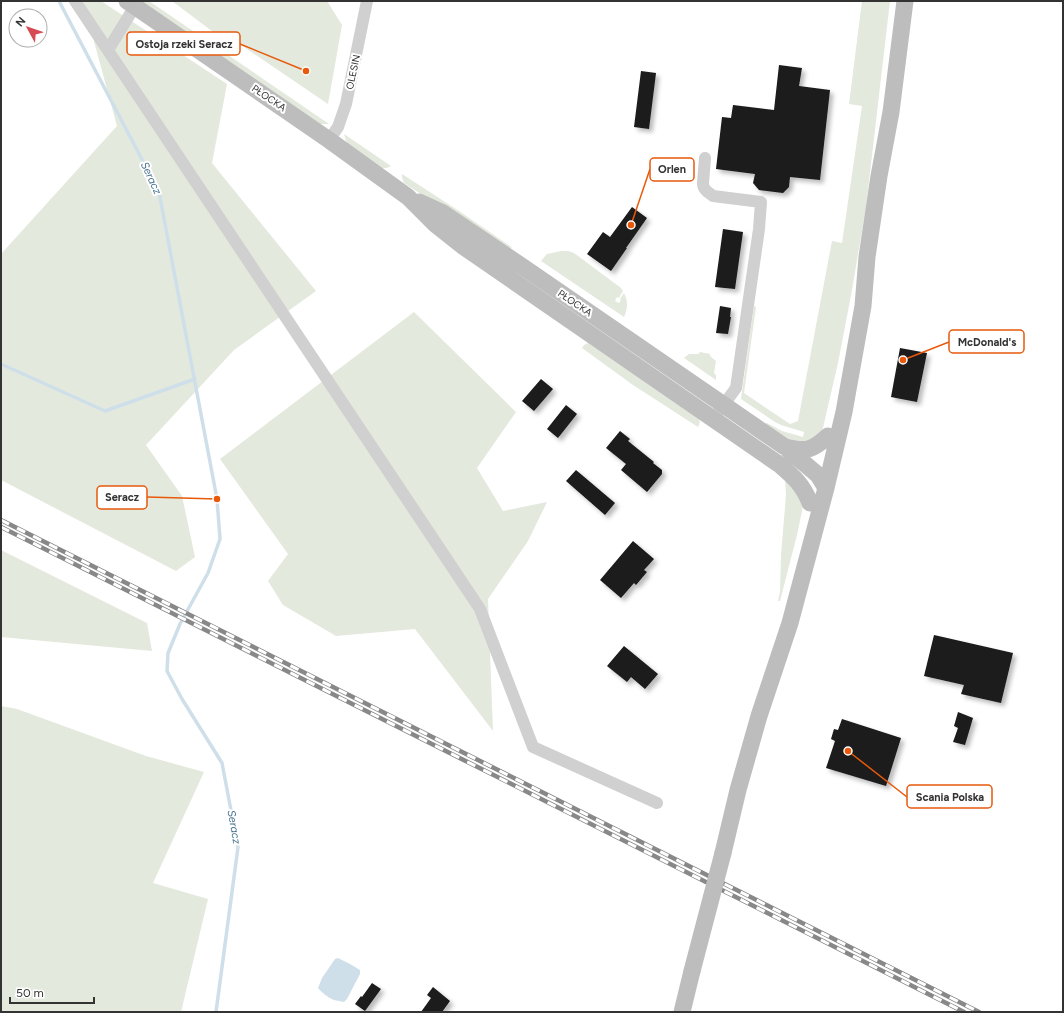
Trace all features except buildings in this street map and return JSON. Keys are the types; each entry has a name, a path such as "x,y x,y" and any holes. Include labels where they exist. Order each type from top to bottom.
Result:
{"main road":[{"path":"879,176 882,112 894,1"},
{"path":"759,716 782,614 810,503 820,482 844,412 863,306 867,257 879,176 891,112 904,1"},
{"name":"PŁOCKA","path":"131,4 329,140 408,197 435,224 464,247 615,352 719,412 785,447 798,450 810,450 828,436"},
{"name":"PŁOCKA","path":"408,197 443,214 625,337 719,412 796,479 804,489 810,503"},
{"path":"682,1012 738,790 759,716 790,623 855,306 867,257"},
{"name":"PŁOCKA","path":"785,447 820,482"},
{"name":"PŁOCKA","path":"780,465 820,482"}],"street":[{"path":"75,1 480,609 533,746 658,803"},
{"name":"OLESIN","path":"329,140 338,126 346,104 367,1"},
{"path":"108,50 131,4"},
{"path":"705,158 702,184 707,192 713,196 760,202 759,229 736,388 719,412"},
{"path":"520,286 526,269"},
{"path":"615,352 625,337"}],"shaded area":[{"path":"83,1 101,1 227,84 212,163 316,291 234,350 146,445 182,496 195,557 176,571 1,480 1,254 117,126"},
{"path":"139,1 149,1 329,124 320,124"},
{"path":"172,1 327,1 342,25 328,104 235,41 233,47"},
{"path":"862,1 890,1 866,207 838,363 822,432 810,443 790,441 764,424 767,423 782,431 803,437 804,432 775,422 741,399 754,306 756,307 744,393 790,424 798,421 832,241 842,243 862,106 849,104"},
{"path":"344,134 391,166 382,168 349,145"},
{"path":"402,174 513,248 508,247 445,210 404,183"},
{"path":"561,251 574,253 621,288 623,291 619,298 617,297 615,301 619,303 624,293 627,305 624,317 541,261 547,254"},
{"path":"414,312 516,412 477,468 503,511 547,502 528,541 488,599 493,731 415,629 336,636 283,605 268,581 288,554 220,459"},
{"path":"588,343 698,417 700,422 698,427 633,385 582,348"},
{"path":"700,352 710,354 710,356 716,361 714,373 716,375 716,380 684,358 689,354 698,354"},
{"path":"785,477 789,478 803,506 780,601 778,601 780,592 781,555 786,495"},
{"path":"1,550 147,623 152,651 1,637"},
{"path":"1,706 17,709 146,756 204,772 153,883 208,899 181,1012 1,1012"},
{"path":"338,958 360,970 360,974 344,1002 330,998 318,988 322,978 335,959"}],"waterway":[{"name":"Seracz","path":"60,1 159,192 217,499 220,539 208,573 180,624 168,653 167,671 182,699 222,763 238,847 216,1012"},
{"path":"1,364 105,411 195,379"}],"railway":[{"path":"1,520 979,1012"},
{"path":"1,527 964,1012"}],"place":[{"name":"Ostoja rzeki Seracz","path":"306,71"},
{"name":"Orlen","path":"631,225"},
{"name":"McDonald's","path":"903,360"},
{"name":"Seracz","path":"217,499"},
{"name":"Scania Polska","path":"848,751"}]}
